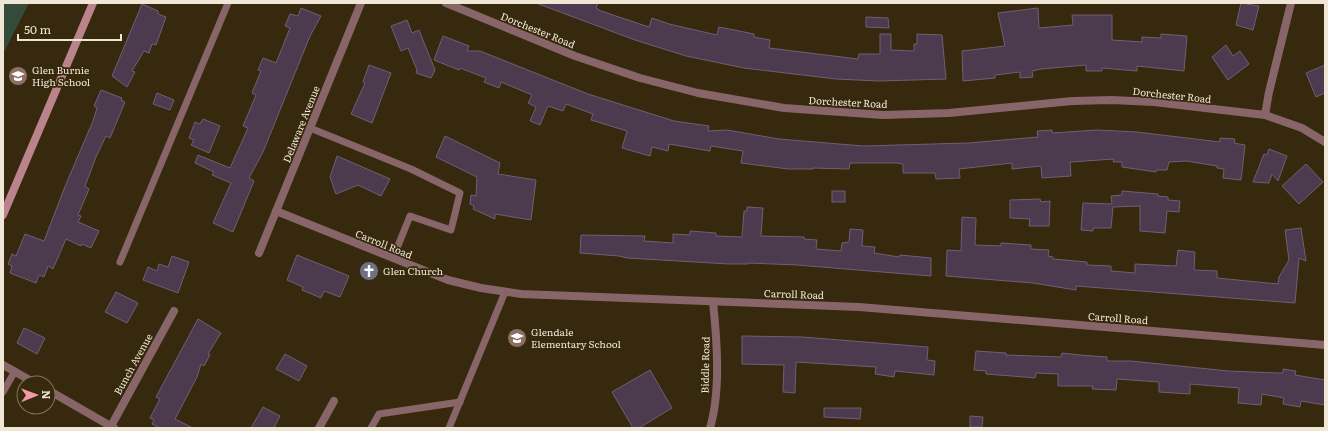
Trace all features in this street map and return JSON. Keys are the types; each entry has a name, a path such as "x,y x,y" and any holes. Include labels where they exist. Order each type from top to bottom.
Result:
{"main road":[{"path":"3,215 93,3"}],"street":[{"name":"Delaware Avenue","path":"259,253 361,3"},
{"name":"Dorchester Road","path":"446,3 575,56 640,78 698,93 784,108 883,114 934,113 1072,101 1112,100 1154,102 1265,115 1302,128 1325,142"},
{"path":"1265,115 1269,92 1291,3"},
{"name":"Carroll Road","path":"276,211 448,280 520,294 859,307 1325,345"},
{"name":"Biddle Road","path":"710,428 715,392 716,351 713,302"},
{"name":"Bunch Avenue","path":"111,427 174,311"},
{"path":"3,365 22,375"},
{"path":"56,395 111,427"},
{"path":"319,428 334,401"}],"lane":[{"path":"120,262 228,3"},
{"path":"310,128 411,169 460,194 451,230 410,216 393,258"},
{"path":"449,428 505,292"},
{"path":"3,392 15,371"},
{"path":"371,428 379,414 460,402"}],"green space":[{"path":"3,3 29,3 3,54"}],"building":[{"path":"536,3 598,3 596,8 601,11 649,27 652,18 669,24 717,35 719,27 754,34 754,37 770,40 769,48 858,59 859,54 880,54 880,34 891,34 891,50 914,51 914,44 917,44 917,34 942,35 946,79 879,81 836,79 744,68 686,56 635,40"},
{"path":"1241,3 1259,6 1253,30 1236,25"},
{"path":"142,4 158,11 158,14 166,17 156,45 152,44 149,53 144,51 132,71 135,72 127,87 112,76"},
{"path":"301,8 321,16 310,36 263,152 249,178 254,181 233,232 213,223 231,183 212,175 214,172 195,163 198,155 230,168 248,128 243,126 256,95 252,93 261,71 258,70 263,58 276,63 290,28 285,26 290,14 298,16"},
{"path":"1038,8 1039,28 1073,25 1072,15 1112,15 1112,40 1142,42 1142,37 1161,38 1161,34 1187,36 1184,71 1137,66 1137,71 1102,68 1102,71 1086,71 1086,65 1032,71 1033,77 1020,78 1020,72 995,75 995,78 963,81 962,51 1005,46 998,13"},
{"path":"866,17 888,18 889,28 866,27"},
{"path":"407,20 412,33 419,30 435,70 431,78 416,73 417,70 408,48 401,51 391,26"},
{"path":"443,36 469,46 467,51 480,51 588,94 674,121 709,126 708,131 727,130 779,139 863,146 968,143 1038,137 1037,131 1052,130 1052,133 1097,130 1137,132 1220,142 1220,138 1235,139 1234,143 1245,145 1241,180 1223,178 1224,169 1217,168 1217,166 1186,161 1169,162 1167,170 1156,170 1156,172 1122,167 1122,162 1113,162 1114,159 1070,162 1071,176 1042,178 1041,166 1012,169 1012,163 959,169 960,178 936,179 935,173 903,173 903,164 897,163 850,163 849,169 788,169 741,163 743,151 711,146 710,151 669,144 668,151 652,147 650,156 622,148 627,131 591,120 593,114 566,104 563,111 548,106 540,125 530,121 536,107 528,103 532,95 501,82 499,88 484,82 486,78 460,68 459,70 434,60"},
{"path":"1226,45 1233,56 1240,51 1249,64 1228,80 1212,57"},
{"path":"369,65 391,73 372,123 351,114 365,83 363,82"},
{"path":"1325,65 1325,93 1316,97 1306,73"},
{"path":"101,90 122,98 121,100 125,102 110,138 106,136 96,157 85,186 89,189 78,215 81,216 78,222 99,231 91,248 82,244 81,246 66,239 53,269 48,266 44,277 39,275 36,283 10,273 12,266 8,264 12,254 16,256 25,234 44,241 93,121 97,108 94,106"},
{"path":"157,93 174,100 170,110 153,104"},
{"path":"203,119 220,126 209,153 191,145 194,140 189,138 195,122 200,124"},
{"path":"445,136 500,163 498,174 536,180 531,220 495,214 495,219 473,209 474,206 470,204 471,195 476,196 477,177 436,157"},
{"path":"1269,149 1287,156 1278,181 1272,174 1269,183 1253,182 1264,154 1267,155"},
{"path":"337,156 390,179 381,196 358,185 336,194 330,177"},
{"path":"1306,164 1323,182 1299,204 1282,186"},
{"path":"832,191 845,191 845,202 832,202"},
{"path":"1122,191 1158,194 1158,196 1168,197 1168,200 1180,201 1179,212 1167,211 1165,233 1140,231 1140,206 1113,207 1111,228 1093,228 1093,231 1081,230 1083,203 1112,204 1111,196 1122,195"},
{"path":"1040,199 1041,202 1050,201 1049,226 1029,226 1030,219 1010,218 1010,200"},
{"path":"747,207 763,208 761,236 804,237 804,239 817,240 816,249 841,251 842,243 849,242 850,229 863,230 862,246 875,247 874,253 899,257 900,255 931,258 931,276 797,265 748,263 729,264 627,258 580,253 581,235 645,236 644,241 673,243 673,234 690,235 690,231 716,233 716,236 742,237 744,211 747,211"},
{"path":"962,217 976,218 975,245 1001,246 1001,243 1031,245 1031,249 1049,250 1048,256 1053,257 1053,259 1087,262 1087,265 1111,266 1111,271 1135,273 1135,264 1176,266 1178,250 1195,252 1194,270 1217,271 1217,278 1278,284 1279,277 1289,260 1285,230 1301,228 1306,261 1299,258 1295,303 1076,286 1076,290 1033,283 946,276 947,250 961,251"},
{"path":"297,255 349,276 340,297 324,291 321,298 302,290 303,287 287,280"},
{"path":"172,256 189,262 178,293 143,280 148,267 157,271 159,264 168,267"},
{"path":"116,292 138,303 127,323 105,312"},
{"path":"198,319 221,333 208,354 210,355 204,366 201,364 197,377 175,419 193,428 160,428 152,424 154,420 150,418 160,399 156,397"},
{"path":"24,328 45,338 37,354 17,343"},
{"path":"742,336 802,337 928,347 927,360 935,361 934,375 895,371 894,377 875,374 876,367 796,362 795,393 783,392 784,365 742,364"},
{"path":"976,351 1006,353 1006,355 1061,357 1062,353 1107,357 1107,361 1131,361 1228,371 1283,373 1283,369 1296,371 1295,375 1325,380 1325,405 1301,401 1300,407 1283,404 1284,398 1262,394 1261,405 1238,403 1239,388 1190,384 1190,394 1159,392 1159,382 1117,379 1116,390 1092,389 1093,386 1058,386 1058,374 1036,373 1035,378 986,374 986,371 974,370"},
{"path":"285,354 307,366 299,381 276,369"},
{"path":"650,370 672,408 639,428 633,428 612,392"},
{"path":"263,407 280,416 274,428 251,428"},
{"path":"824,408 861,408 860,419 824,417"},
{"path":"970,416 983,417 982,427 970,427"}],"place":[{"name":"Glen Burnie High School","path":"18,76"},
{"name":"Glen Church","path":"369,271"},
{"name":"Glendale Elementary School","path":"517,338"}]}
